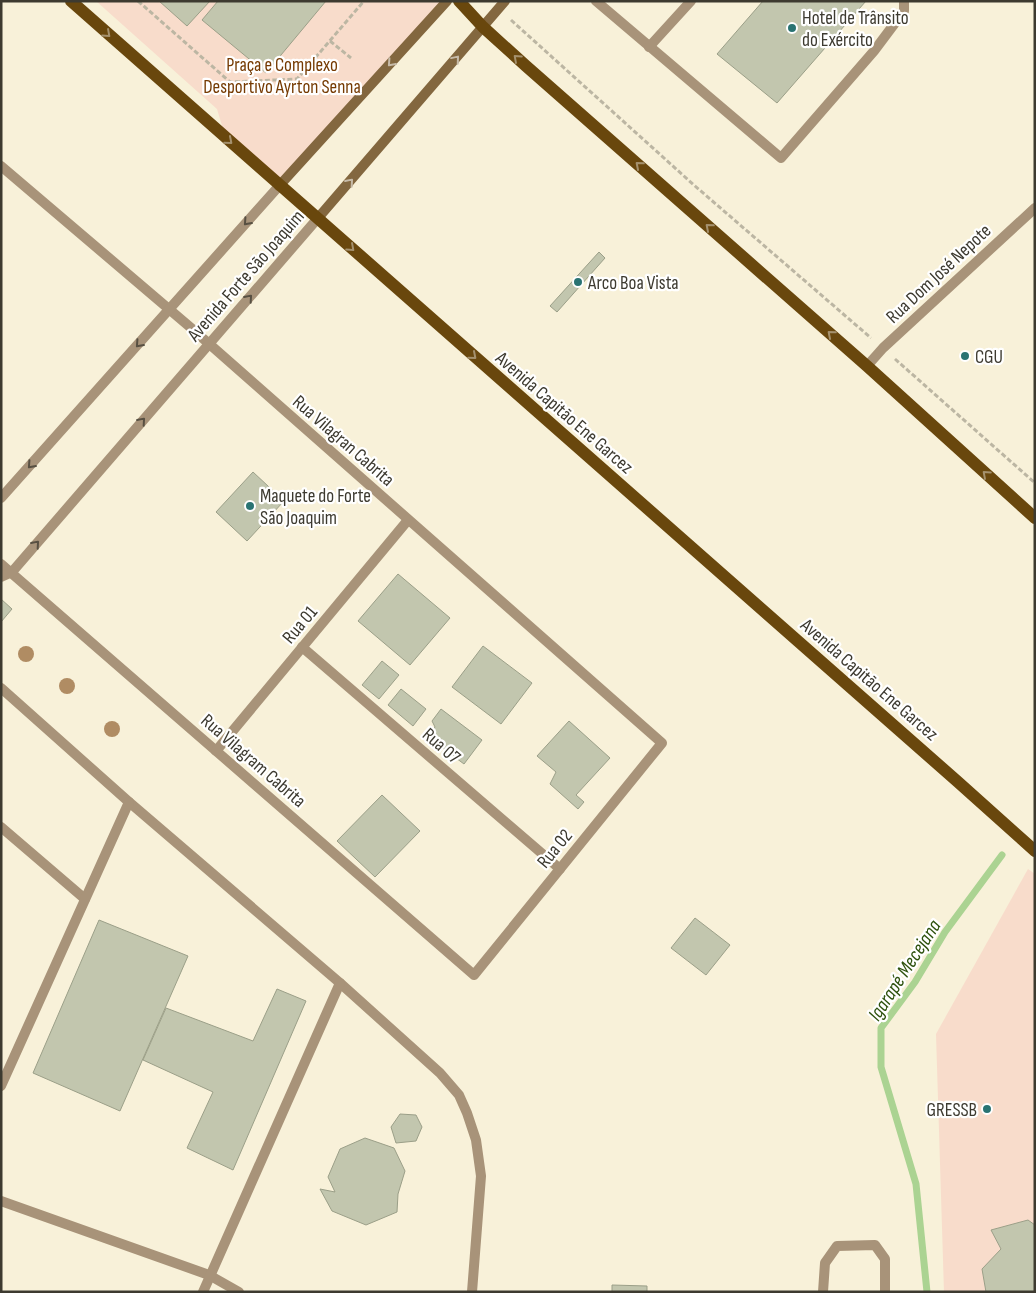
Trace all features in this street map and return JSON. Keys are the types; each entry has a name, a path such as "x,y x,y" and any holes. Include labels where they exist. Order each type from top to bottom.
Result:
{"main road":[{"name":"Avenida Capitão Ene Garcez","path":"71,1 1035,851"},
{"path":"459,1 483,27 867,366 1035,518"}],"street":[{"name":"Avenida Forte São Joaquim","path":"1,498 447,1"},
{"path":"596,1 781,158 874,51 904,11 904,1"},
{"path":"649,46 691,1"},
{"name":"Avenida Forte São Joaquim","path":"1,577 12,572 502,5"},
{"name":"Rua Vilagran Cabrita","path":"1,166 169,309 662,744"},
{"name":"Rua Dom José Nepote","path":"867,366 883,348 1035,208"},
{"name":"Rua 01","path":"216,751 408,520"},
{"path":"1,564 12,572"},
{"name":"Rua Vilagram Cabrita","path":"12,572 474,975"},
{"name":"Rua 07","path":"302,647 560,869"},
{"path":"1,688 129,802 340,983 440,1073 459,1095 476,1140 480,1176 472,1292"},
{"name":"Rua 02","path":"474,975 662,744"},
{"path":"1,1086 129,802"},
{"path":"1,826 85,899"},
{"path":"203,1292 340,983"},
{"path":"1,1200 210,1275 239,1292"},
{"path":"824,1292 825,1263 837,1246 874,1245 886,1260 886,1292"}],"path":[{"path":"138,1 230,82 297,79 364,1"},
{"path":"502,5 695,186 883,348 1035,483"},
{"path":"330,41 351,58"}],"green space":[{"name":"Praça e Complexo Desportivo Ayrton Senna","path":"96,1 447,1 279,186 226,139 217,109"},
{"name":"GRESSB","path":"1028,869 1035,874 1035,1292 944,1292 936,1034"}],"building":[{"path":"159,1 210,1 187,26"},
{"path":"218,1 326,1 266,73 202,20"},
{"name":"Hotel de Trânsito do Exército","path":"763,1 866,1 777,103 717,54"},
{"name":"Arco Boa Vista","path":"599,252 605,258 557,312 550,306"},
{"name":"Maquete do Forte São Joaquim","path":"253,472 284,501 247,541 216,512"},
{"path":"398,574 450,618 410,665 358,621"},
{"path":"1,599 12,609 1,622"},
{"path":"483,646 532,683 501,724 452,687"},
{"path":"382,661 399,675 379,699 362,685"},
{"path":"401,689 426,709 413,726 388,705"},
{"path":"441,709 482,740 464,764 428,737 435,727 432,721"},
{"path":"569,721 610,758 576,795 584,802 578,809 550,784 556,772 537,756"},
{"path":"382,795 420,831 375,877 337,841"},
{"path":"695,918 730,945 706,975 671,948"},
{"path":"99,920 188,956 120,1111 33,1073"},
{"path":"277,989 306,1001 233,1170 187,1148 213,1092 143,1060 166,1008 253,1041"},
{"path":"400,1114 416,1115 422,1127 416,1141 396,1143 391,1127"},
{"path":"365,1138 394,1148 405,1171 398,1194 397,1212 366,1225 332,1211 320,1189 335,1192 328,1177 340,1149"},
{"path":"1028,1220 1035,1225 1035,1292 986,1292 982,1269 1001,1249 991,1230"},
{"path":"612,1285 647,1286 647,1292 612,1292"}],"waterway":[{"name":"Igarapé Mecejana","path":"927,1292 916,1184 881,1067 881,1028 915,982 945,932 1002,855"}],"place":[{"name":"Hotel de Trânsito do Exército","path":"792,28"},
{"name":"Arco Boa Vista","path":"578,282"},
{"name":"CGU","path":"965,356"},
{"name":"Maquete do Forte São Joaquim","path":"250,506"},
{"name":"GRESSB","path":"987,1109"}]}
